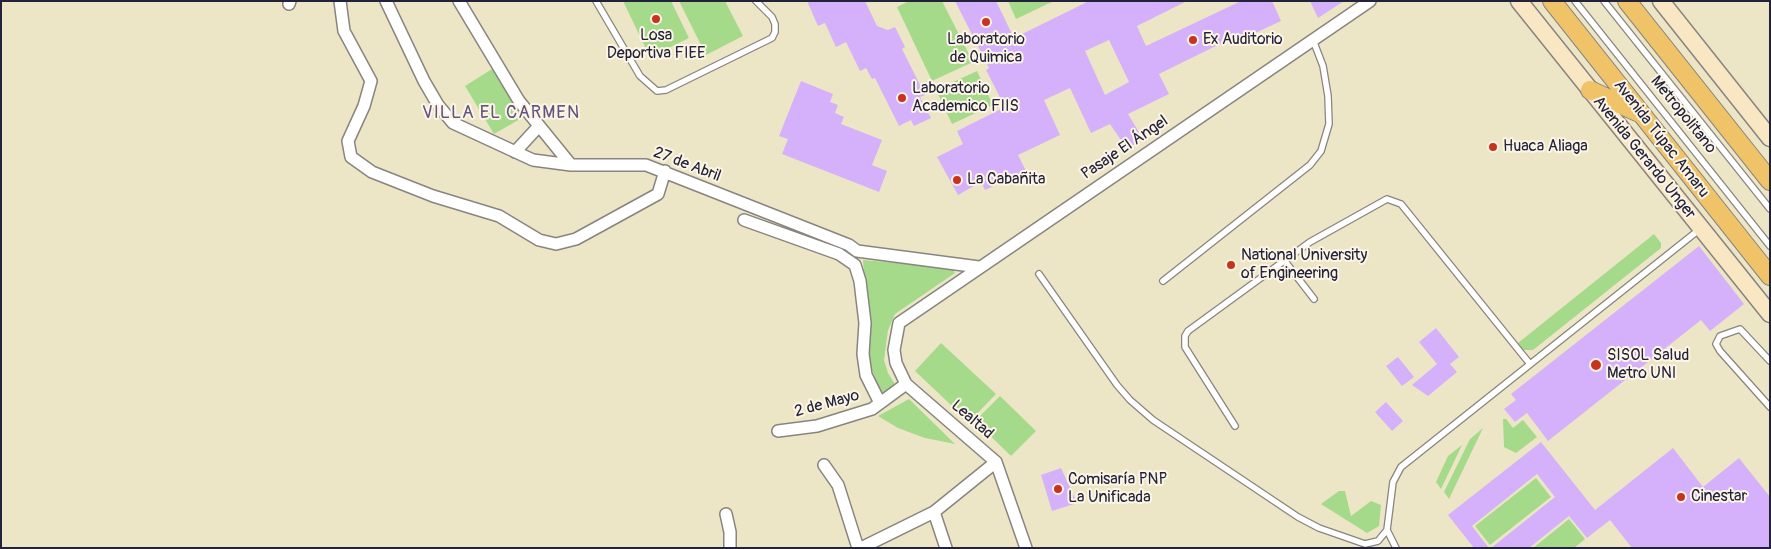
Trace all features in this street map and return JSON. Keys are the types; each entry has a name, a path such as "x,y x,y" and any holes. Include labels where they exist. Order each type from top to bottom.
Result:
{"main road":[{"name":"Avenida Túpac Amaru","path":"1552,1 1770,276"},
{"path":"1627,1 1770,180"},
{"path":"1590,90 1642,115"}],"street":[{"path":"340,1 344,31 371,81 364,106 348,141 352,157 372,172 433,196 499,216 538,240 556,244 576,239 658,194 665,172"},
{"name":"27 de Abril","path":"386,1 424,81 453,123 515,152 533,160 571,165 646,165 849,245 857,251 979,267"},
{"path":"459,1 520,101 571,165"},
{"name":"Pasaje El Ángel","path":"899,324 979,267 1370,1"},
{"name":"Avenida Gerardo Unger","path":"1519,1 1770,314"},
{"path":"1661,1 1770,138"},
{"path":"515,152 539,126"},
{"path":"744,220 840,254 854,265 860,281 865,323 863,354 866,375 880,403"},
{"name":"Lealtad","path":"899,324 894,350 896,363 906,384 996,462 1026,548"},
{"name":"2 de Mayo","path":"778,430 817,426 872,409 906,384"},
{"path":"824,466 838,485 860,548 934,512 996,462"},
{"path":"934,512 946,548"},
{"path":"726,514 730,532 730,548"}],"lane":[{"path":"596,1 640,76 657,91 666,90 772,38 775,24 772,17 756,1"},
{"name":"Metropolitano","path":"1575,1 1770,246"},
{"name":"Metropolitano","path":"1604,1 1770,209"},
{"path":"1163,280 1310,165 1321,151 1327,134 1328,96 1323,66 1313,40"},
{"path":"1234,426 1188,352 1184,342 1188,331 1310,242 1380,202 1394,200 1401,204 1530,364"},
{"path":"1040,274 1117,385 1130,400 1153,420 1298,518 1319,528 1365,544 1378,541 1387,530 1393,482 1401,467 1701,228"},
{"path":"1284,260 1314,299"},
{"path":"1770,361 1740,329 1720,336 1716,344 1720,351 1770,407"},
{"path":"1387,530 1396,548"}],"green space":[{"name":"Losa Deportiva FIEE","path":"623,1 671,1 689,38 650,57"},
{"path":"679,1 725,1 743,36 706,55"},
{"path":"909,1 942,1 973,62 932,81 897,7"},
{"path":"1008,1 1054,1 1016,19"},
{"path":"492,69 522,118 494,134 465,86"},
{"path":"977,71 993,105 952,124 936,90"},
{"path":"1654,234 1661,243 1661,248 1533,350 1523,350 1518,343"},
{"path":"863,260 952,268 955,273 895,314 888,330 884,360 888,373 896,386 882,395 868,360 871,321 865,287"},
{"path":"941,343 996,394 969,422 915,371"},
{"path":"1000,396 1036,431 1011,456 975,421"},
{"path":"909,399 955,444 925,438 898,428 878,416"},
{"path":"1503,419 1506,419 1513,428 1523,420 1537,437 1516,453 1504,447"},
{"path":"1483,428 1449,499 1444,492 1470,439"},
{"path":"1462,445 1441,489 1436,482 1448,456"},
{"path":"1536,478 1551,497 1490,545 1475,526"},
{"path":"1339,491 1345,491 1351,516 1371,501 1381,505 1379,526 1367,533 1321,504"},
{"path":"1569,519 1585,539 1574,548 1533,548"}],"building":[{"path":"807,1 865,1 877,26 888,30 895,27 905,47 902,49 925,95 920,97 931,118 914,126 911,120 899,126 875,78 872,79 866,68 860,71 846,42 836,47 825,23 818,26"},
{"path":"955,1 996,1 1014,38 1089,1 1187,1 1137,26 1146,46 1241,1 1272,1 1281,21 1238,41 1236,36 1159,74 1169,94 1128,114 1143,139 1127,149 1110,124 1091,133 1070,88 1044,100 1060,135 1018,155 1026,171 985,190 981,182 958,195 937,157 963,144 957,131 1005,107 986,70 989,68","holes":["1109,40 1129,82 1105,95 1085,51"]},
{"path":"1310,1 1344,1 1318,18"},
{"path":"801,81 833,94 830,102 838,105 835,113 844,117 841,124 882,140 872,165 887,171 879,192 782,154 788,139 779,136"},
{"name":"SISOL Salud Metro UNI","path":"1699,246 1744,304 1710,331 1701,320 1548,441 1527,413 1515,422 1504,409 1516,400 1511,394"},
{"path":"1436,328 1459,357 1450,364 1457,372 1428,396 1412,385 1437,364 1419,342"},
{"path":"1398,357 1414,377 1402,386 1386,366"},
{"path":"1386,402 1403,421 1392,431 1375,412"},
{"path":"1541,442 1595,510 1673,448 1703,487 1739,458 1770,497 1770,548 1632,548 1610,520 1587,538 1569,516 1529,548 1491,548 1555,497 1537,474 1472,526 1489,548 1474,548 1448,515"},
{"name":"Comisaría PNP La Unificada","path":"1061,468 1077,503 1052,511 1041,475"}],"place":[{"name":"Losa Deportiva FIEE","path":"656,19"},
{"name":"Laboratorio de Quimica","path":"986,22"},
{"name":"Ex Auditorio","path":"1193,40"},
{"name":"Laboratorio Academico FIIS","path":"902,98"},
{"name":"Huaca Aliaga","path":"1493,147"},
{"name":"La Cabañita","path":"957,180"},
{"name":"National University of Engineering","path":"1231,265"},
{"name":"SISOL Salud Metro UNI","path":"1596,365"},
{"name":"Comisaría PNP La Unificada","path":"1058,489"},
{"name":"Cinestar","path":"1681,497"}],"district":[{"name":"VILLA EL CARMEN","path":"501,113"}]}
